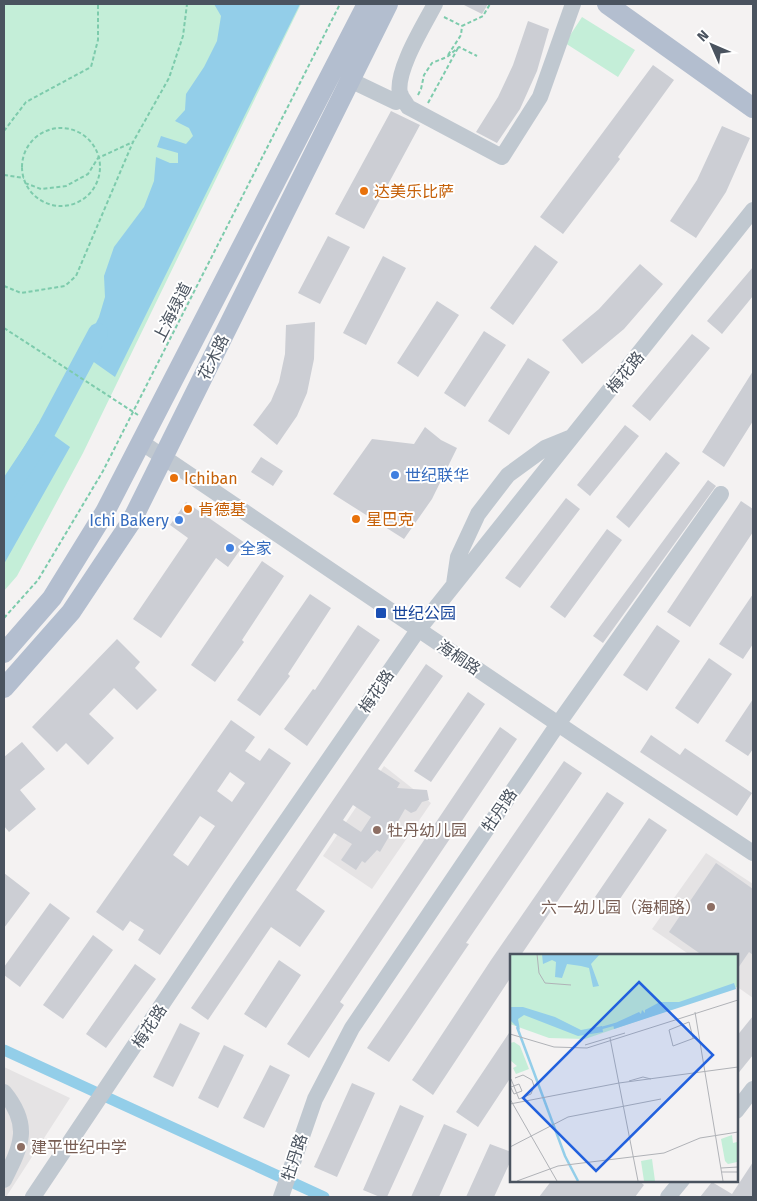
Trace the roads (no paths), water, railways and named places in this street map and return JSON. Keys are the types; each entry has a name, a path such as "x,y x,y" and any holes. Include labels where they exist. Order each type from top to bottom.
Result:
{"main road":[{"name":"花木路","path":"4,653 52,598 105,512 367,4"},
{"name":"花木路","path":"4,688 71,612 131,522 388,4"},
{"path":"607,4 753,108"},
{"path":"630,4 753,92"}],"street":[{"path":"350,80 396,102 411,106 502,157 540,97 567,6"},
{"path":"411,106 400,82 406,63 433,8"},
{"name":"梅花路","path":"33,1197 240,888 418,630 753,210"},
{"path":"454,584 458,557 478,514 508,476 545,448 572,438"},
{"name":"海桐路","path":"141,442 418,630 753,853"},
{"name":"牡丹路","path":"281,1197 294,1154 319,1090 352,1028 558,724 721,494"},
{"path":"737,1110 753,1089"},
{"path":"4,1092 16,1106 22,1137 4,1180"},
{"path":"668,1197 681,1181"}],"water":[{"path":"214,4 300,4 115,377 81,353 99,317 105,297 104,276 114,247 144,207 154,181 156,157 170,163 178,163 178,153 157,147 161,136 186,144 193,136 189,128 175,121 185,110 186,94 204,67 217,41 221,16"},
{"path":"38,424 70,447 4,564 4,480"}],"waterway":[{"path":"4,495 42,438 98,333"},
{"path":"4,1050 324,1197"}],"place":[{"name":"达美乐比萨","path":"364,191"},
{"name":"世纪联华","path":"395,475"},
{"name":"Ichiban","path":"174,478"},
{"name":"肯德基","path":"188,509"},
{"name":"星巴克","path":"356,519"},
{"name":"Ichi Bakery","path":"179,520"},
{"name":"全家","path":"230,548"},
{"name":"世纪公园","path":"381,613"},
{"name":"牡丹幼儿园","path":"377,830"},
{"name":"六一幼儿园（海桐路）","path":"711,907"},
{"name":"建平世纪中学","path":"21,1147"}]}
